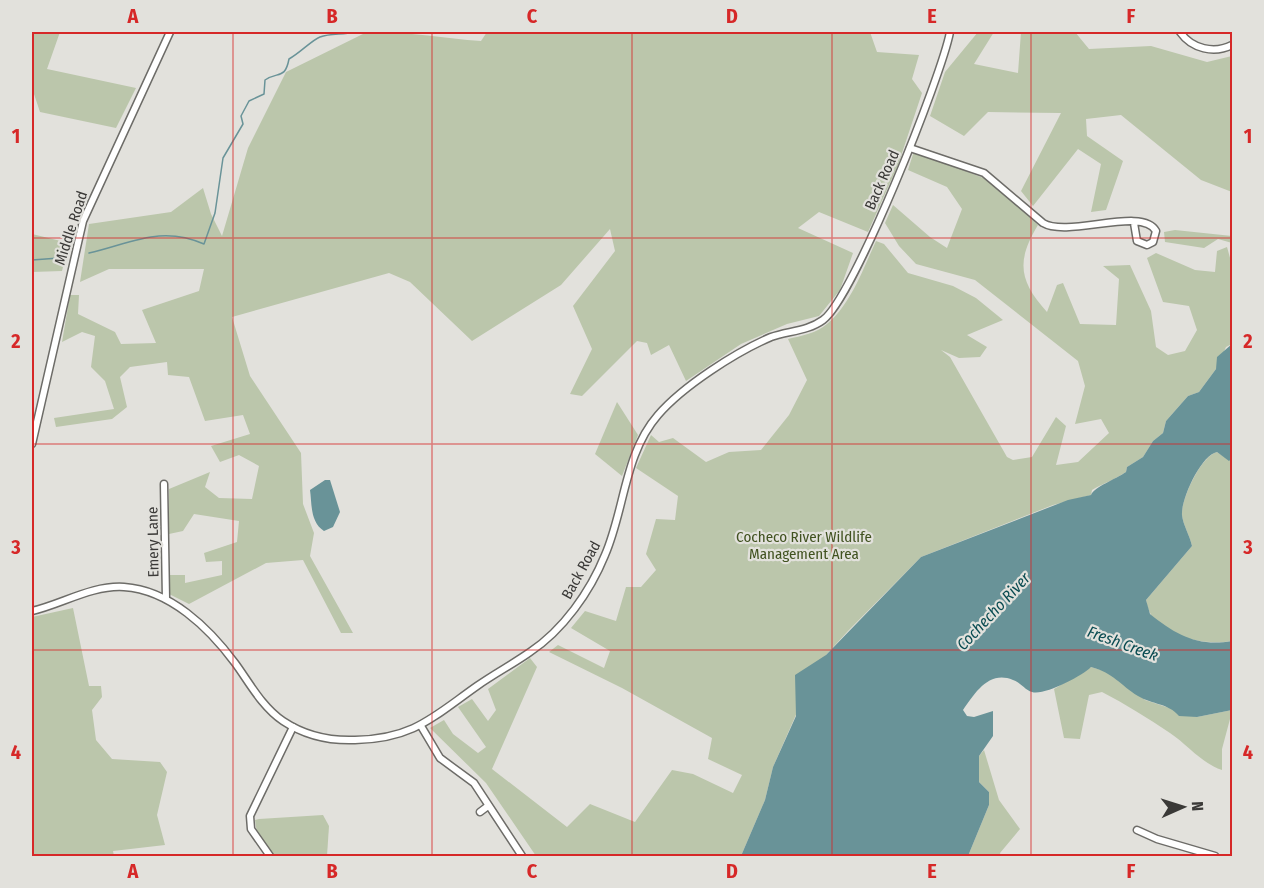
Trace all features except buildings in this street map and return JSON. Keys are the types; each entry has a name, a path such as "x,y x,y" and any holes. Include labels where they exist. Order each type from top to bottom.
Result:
{"street":[{"name":"Middle Road","path":"32,444 83,221 170,32"},
{"name":"Back Road","path":"32,610 110,587 141,589 166,599 212,637 269,708 293,727 323,738 359,740 397,735 421,726 533,650 567,617 603,560 631,465 643,436 659,413 693,385 746,349 780,334 811,327 833,311 845,290 910,148 950,32"},
{"path":"1180,32 1191,43 1205,49 1220,49 1233,45"},
{"path":"910,148 984,173 1043,223 1054,228 1070,228 1100,222 1134,223"},
{"name":"Emery Lane","path":"164,484 166,599"},
{"path":"421,726 440,758 469,778 522,856"},
{"path":"270,856 251,829 250,816 293,727"},
{"path":"480,812 488,806"},
{"path":"1137,830 1157,839 1215,856"}],"green space":[{"path":"32,32 60,32 47,69 136,88 116,128 40,112 32,88"},
{"path":"367,32 481,41 487,32 870,32 877,52 919,55 912,79 922,93 898,165 868,232 819,212 798,228 853,253 840,290 819,316 787,324 741,344 686,381 669,345 651,355 647,343 637,341 582,396 570,394 592,349 573,306 615,251 610,229 561,285 472,341 410,282 389,273 232,317 250,376 301,453 303,504 314,533 310,556 353,633 341,633 303,560 266,563 189,604 169,594 169,575 185,575 185,583 222,575 222,561 206,562 204,553 237,542 239,521 194,514 183,531 169,534 169,489 210,472 205,487 219,498 252,499 259,466 239,455 220,462 211,446 250,434 243,415 205,421 189,377 168,375 167,362 130,367 120,377 127,407 112,419 56,427 54,418 114,409 105,381 91,367 95,336 82,332 62,342 70,295 79,295 78,314 115,332 121,344 156,343 142,310 199,291 204,269 109,269 80,282 89,224 171,212 203,188 211,214 222,236 248,148 286,72"},
{"path":"978,32 994,32 974,64 1018,73 1021,32 1075,32 1089,49 1151,46 1207,62 1232,56 1232,192 1201,180 1121,115 1086,119 1087,136 1123,161 1106,210 1091,212 1101,164 1078,149 1033,206 1021,191 1061,113 988,112 964,136 930,116 945,72"},
{"name":"Cocheco River Wildlife Management Area","path":"914,151 991,181 1038,225 1026,249 1024,270 1031,290 1047,312 1057,285 1063,283 1080,324 1116,325 1119,279 1103,266 1130,265 1151,311 1156,347 1168,355 1185,351 1197,330 1189,306 1163,302 1147,258 1156,253 1195,270 1215,272 1217,251 1227,247 1232,265 1232,344 1226,347 1216,369 1199,392 1188,396 1166,421 1163,433 1153,441 1143,457 1127,467 1126,472 1092,490 1091,495 1053,505 921,557 848,631 826,655 806,692 773,767 765,800 741,856 536,856 486,783 430,728 444,720 453,734 478,753 486,747 458,707 472,699 488,721 496,710 488,689 530,658 537,667 492,769 567,827 590,804 635,822 672,770 693,774 733,793 742,775 708,759 712,738 622,688 549,652 558,645 604,668 610,651 571,628 585,611 616,621 626,587 641,587 656,570 646,554 656,519 675,520 678,496 636,468 651,435 659,442 673,438 706,462 729,452 761,450 789,415 807,380 788,339 819,330 835,316 856,286 876,241 884,244 908,273 953,286 976,298 1003,320 967,335 987,347 980,357 959,358 941,350 950,357 1007,457 1013,460 1032,457 1056,417 1066,426 1056,465 1078,462 1109,433 1101,419 1075,424 1085,386 1078,361 975,280 916,264 899,246 885,223 893,205 930,237 947,248 962,209 947,187 908,170"},
{"path":"1175,230 1232,236 1232,243 1218,239 1204,248 1165,242 1164,232"},
{"path":"32,234 69,243 62,271 32,272"},
{"path":"617,402 638,435 622,476 595,454"},
{"path":"1217,452 1229,460 1232,458 1232,641 1207,642 1193,640 1167,630 1150,612 1146,600 1192,546 1182,515 1185,499 1199,469 1211,455"},
{"path":"73,608 89,686 101,686 102,697 92,710 96,740 112,759 160,762 167,772 157,815 165,845 113,851 114,856 32,856 32,617"},
{"path":"1091,667 1108,672 1145,700 1197,717 1232,710 1232,719 1230,719 1222,749 1222,770 1208,763 1153,722 1102,692 1089,695 1080,739 1064,738 1054,689"},
{"path":"984,750 999,800 1020,829 1000,853 1001,856 968,856 989,805 989,792 979,782 979,756"},
{"path":"323,815 329,826 327,856 275,856 257,833 255,820"}],"water":[{"path":"1232,344 1232,458 1229,461 1217,452 1211,455 1199,469 1188,489 1182,515 1192,546 1146,600 1150,614 1188,638 1208,642 1232,641 1232,710 1197,717 1179,716 1165,706 1138,696 1111,676 1091,667 1063,684 1038,692 1029,691 1013,680 997,678 984,685 963,710 967,716 974,717 993,711 993,736 979,756 979,782 989,792 989,805 968,856 741,856 765,800 773,767 796,716 795,675 826,655 921,557 1068,500 1091,495 1101,486 1126,472 1127,467 1143,457 1153,441 1163,433 1166,421 1188,396 1199,392 1216,369 1217,357"},
{"path":"325,480 330,480 340,512 333,527 324,531 314,518 310,490"}],"waterway":[{"path":"89,253 160,236 174,236 204,244 215,213 223,158 243,124 241,116 249,101 264,94 265,80 283,72 289,59 320,37 354,32"},
{"path":"32,260 59,258"}],"water label":[{"name":"Cochecho River","path":"993,611"},
{"name":"Fresh Creek","path":"1123,643"}]}
